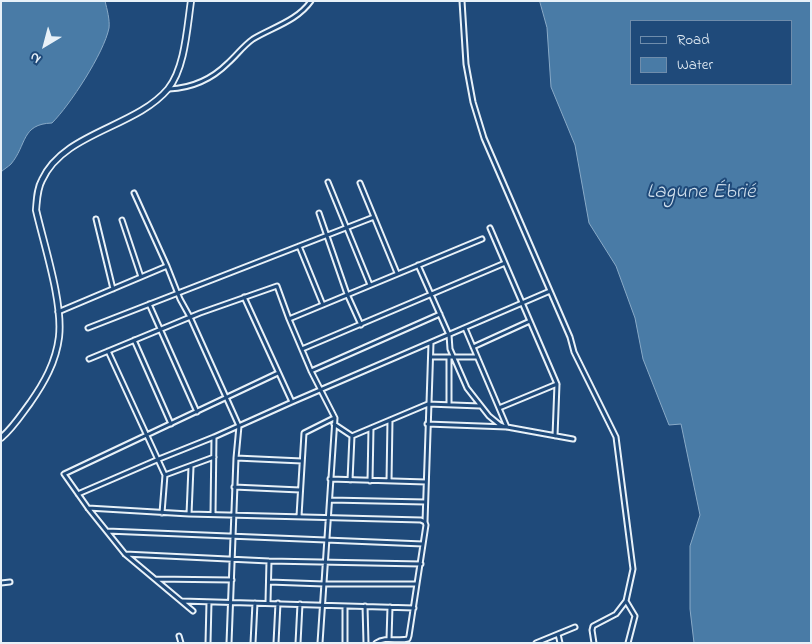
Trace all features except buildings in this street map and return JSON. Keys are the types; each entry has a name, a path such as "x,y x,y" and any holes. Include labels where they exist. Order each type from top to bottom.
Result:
{"street":[{"path":"1,438 9,431 24,411 48,373 59,336 58,312 36,210 37,193 41,181 48,168 73,147 143,109 156,101 168,89 177,75 181,62 191,1"},
{"path":"168,89 190,86 212,76 228,64 249,42 283,25 305,10 311,1"},
{"path":"462,1 466,64 472,102 484,138 570,337 574,352 616,437 633,569 626,601 616,614 593,626 594,643"},
{"path":"328,182 370,285"},
{"path":"360,183 397,273"},
{"path":"134,193 177,293 190,317 239,426 234,487 229,643"},
{"path":"319,213 347,294 361,325"},
{"path":"88,328 374,217"},
{"path":"96,219 113,289"},
{"path":"122,220 141,277"},
{"path":"490,228 557,384 555,436"},
{"path":"289,319 482,239"},
{"path":"298,246 323,305"},
{"path":"302,349 505,263"},
{"path":"418,265 449,335 451,357 450,404"},
{"path":"58,312 167,266"},
{"path":"88,359 190,317 277,286 311,371 334,418 320,643"},
{"path":"78,494 550,291"},
{"path":"244,297 292,402"},
{"path":"149,304 197,412"},
{"path":"311,371 440,314"},
{"path":"473,347 530,321"},
{"path":"465,328 506,427"},
{"path":"134,340 171,424"},
{"path":"376,643 381,639 408,639 414,608 426,525 427,424 431,343"},
{"path":"108,351 165,475 162,512"},
{"path":"430,357 477,357"},
{"path":"451,357 467,388 481,406 495,422 506,427"},
{"path":"193,611 125,554 88,508 64,474 278,373"},
{"path":"499,408 557,384"},
{"path":"352,436 428,404 481,406"},
{"path":"299,516 304,433 334,418"},
{"path":"389,481 390,420"},
{"path":"334,424 352,436"},
{"path":"427,424 506,427 573,439"},
{"path":"370,481 371,428"},
{"path":"350,480 352,436"},
{"path":"213,514 214,437"},
{"path":"165,475 214,456"},
{"path":"236,458 303,461"},
{"path":"189,514 191,466"},
{"path":"330,479 426,482"},
{"path":"234,487 300,490"},
{"path":"330,500 425,502"},
{"path":"88,508 189,514 421,520 425,522"},
{"path":"106,531 423,544"},
{"path":"125,554 421,564"},
{"path":"268,603 269,560"},
{"path":"154,579 232,580"},
{"path":"1,583 10,582"},
{"path":"269,582 416,584"},
{"path":"181,601 414,608"},
{"path":"626,601 635,616 628,643"},
{"path":"208,643 209,602"},
{"path":"253,643 255,603"},
{"path":"276,643 278,603"},
{"path":"298,643 300,604"},
{"path":"345,643 346,606"},
{"path":"365,606 366,643"},
{"path":"389,639 390,607"},
{"path":"536,643 575,627"},
{"path":"558,634 560,643"},
{"path":"179,636 181,643"}],"water":[{"path":"1,1 105,1 109,28 94,64 68,104 52,123 42,124 30,131 16,157 1,172"},
{"name":"Lagune Ébrié","path":"540,1 811,1 811,643 694,643 690,609 690,546 700,515 681,424 669,425 643,359 635,318 616,266 589,223 575,145 551,87 547,28"}]}
